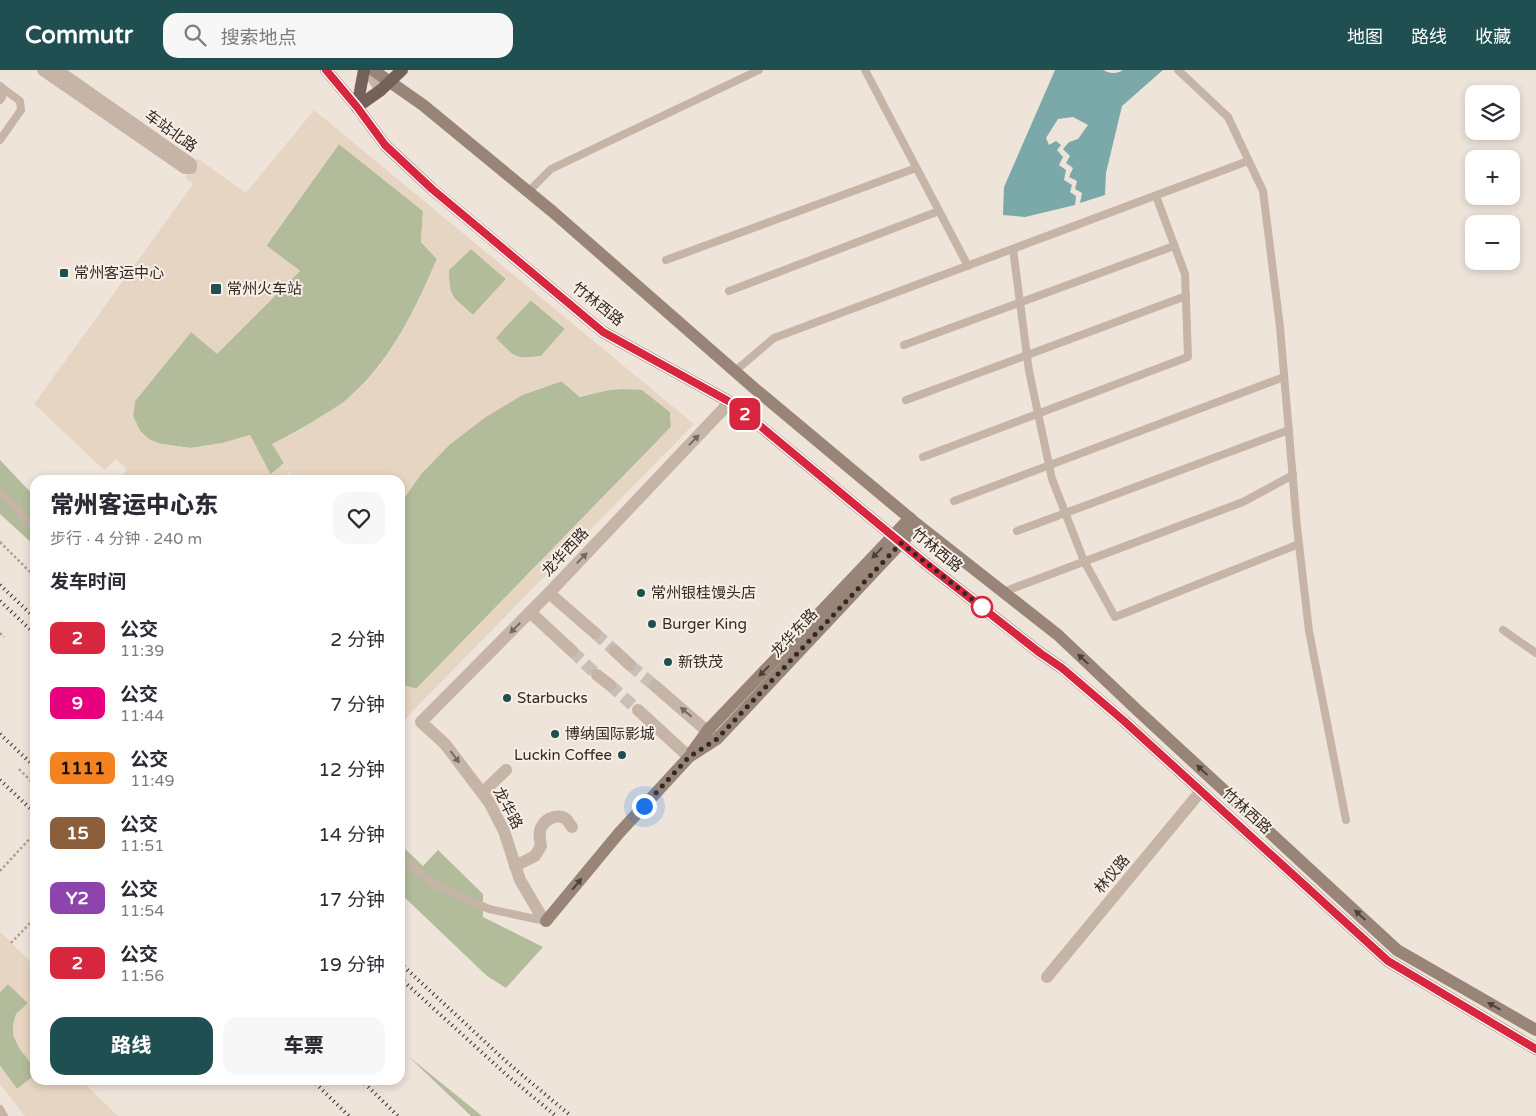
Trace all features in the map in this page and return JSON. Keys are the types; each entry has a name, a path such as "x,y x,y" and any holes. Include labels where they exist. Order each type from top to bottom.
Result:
{"main road":[{"name":"竹林西路","path":"326,70 385,145 432,189 603,332 730,402 747,415 897,540 1040,653 1062,668 1124,721 1388,961 1536,1049"},
{"path":"357,107 364,70"},
{"name":"竹林西路","path":"373,70 386,86 423,105 914,521 1058,635 1397,950 1536,1030"},
{"path":"357,107 386,86 402,70"},
{"name":"龙华东路","path":"546,921 619,833 914,521"}],"street":[{"name":"车站北路","path":"42,70 84,94 191,164 191,168 185,168 84,94 56,70"},
{"path":"368,70 386,86"},
{"name":"龙华西路","path":"421,722 549,594 730,402"},
{"path":"549,594 595,633"},
{"path":"530,612 572,651"},
{"path":"615,652 630,665"},
{"path":"597,675 610,685"},
{"path":"655,686 712,735"},
{"path":"638,710 689,757"},
{"name":"龙华路","path":"421,722 445,744 489,802 504,831 520,880 546,921"},
{"path":"482,793 506,770"},
{"name":"林仪路","path":"1047,977 1201,792"},
{"path":"515,866 535,856 541,846 539,836 541,826 549,819 560,817 567,820 572,827"}],"lane":[{"path":"865,70 968,266"},
{"path":"528,192 551,169 755,71"},
{"path":"1182,71 1228,117 1263,191 1280,327 1308,631 1346,820"},
{"path":"0,87 2,97 0,100"},
{"path":"0,87 20,101 21,110 0,140"},
{"path":"735,371 774,338 1248,161"},
{"path":"666,260 916,168"},
{"path":"923,457 1188,357 1185,274 1156,196"},
{"path":"728,291 939,211"},
{"path":"904,345 1174,246"},
{"path":"1013,249 1027,355 1052,479 1084,561 1115,617 1299,544"},
{"path":"906,400 1186,296"},
{"path":"954,501 1284,377"},
{"path":"1017,531 1289,430"},
{"path":"1003,592 1243,502 1293,475"},
{"path":"0,492 30,524"},
{"path":"1503,630 1536,654"},
{"path":"405,862 436,885 489,909 546,921"},
{"path":"0,1109 4,1116"}],"path":[{"path":"0,542 30,571"},
{"path":"0,633 4,637"},
{"path":"19,769 30,780"},
{"path":"0,871 30,838"},
{"path":"11,943 30,923"}],"green space":[{"path":"339,144 423,211 421,242 437,259 399,336 375,370 345,401 273,444 284,463 270,475 250,435 223,443 191,448 161,444 150,440 140,431 133,416 135,401 191,332 300,271 266,246"},
{"path":"471,249 506,279 473,315 453,297 449,280 449,270"},
{"path":"531,300 565,329 541,356 520,357 511,353 495,338"},
{"path":"562,381 580,397 603,391 636,388 648,394 670,412 671,427 416,689 405,686 405,497 421,474 449,445 484,418 522,395"},
{"path":"0,460 30,492 30,541 0,514"},
{"path":"405,849 423,866 438,850 483,894 483,917 543,947 506,988 487,976 405,898"},
{"path":"8,984 28,1003 18,1046 30,1062 30,1079 17,1089 0,1066 0,992"},
{"path":"408,1056 482,1116 471,1116"}],"shaded area":[{"path":"314,110 694,424 405,719 405,685 417,689 671,427 670,412 642,390 602,391 580,397 561,381 522,395 484,418 449,445 421,474 405,497 405,475 291,475 289,472 286,475 271,475 122,475 127,470 116,459 104,470 34,404 193,184 185,178 197,158 246,193","holes":["339,144 423,211 421,242 437,259 420,298 400,336 376,371 344,402 300,430 272,444 284,463 271,475 250,435 223,443 191,448 161,444 150,440 140,431 133,416 135,401 191,332 217,354 300,271 266,245","471,249 506,279 473,315 452,296 449,285 449,270","530,300 565,329 541,356 527,358 514,356 496,338"]},
{"path":"0,932 30,961 30,1062 18,1046 13,1035 13,1024 16,1014 28,1003 8,984 0,992"},
{"path":"0,1066 17,1089 30,1079 30,1085 86,1085 118,1116 25,1116 0,1084"}],"water":[{"path":"1055,70 1103,70 1113,73 1123,70 1163,70 1122,106 1106,173 1105,195 1080,203 1082,193 1075,189 1077,181 1069,177 1073,168 1066,163 1070,156 1063,149 1069,142 1078,139 1088,125 1073,117 1058,119 1046,138 1049,145 1056,141 1061,145 1057,150 1063,157 1059,165 1066,170 1064,180 1072,185 1070,192 1076,196 1075,205 1025,217 1003,215 1004,187"}],"tunnel":[{"path":"595,633 615,651"},
{"path":"572,651 597,675"},
{"path":"630,665 655,686"},
{"path":"610,685 638,710"}],"railway":[{"path":"0,585 30,613"},
{"path":"0,601 30,629"},
{"path":"0,734 30,762"},
{"path":"0,780 30,808"},
{"path":"405,968 509,1064 571,1116"},
{"path":"405,983 509,1077 556,1116"},
{"path":"317,1085 349,1116"},
{"path":"366,1085 398,1116"}],"bus line":[{"name":"2","path":"326,70 385,145 432,189 603,332 730,402 747,415 924,562 1040,653 1062,668 1124,721 1388,961 1536,1049"}],"place":[{"name":"常州客运中心","path":"64,273"},
{"name":"常州火车站","path":"216,289"},
{"name":"常州银桂馒头店","path":"641,593"},
{"name":"Burger King","path":"652,624"},
{"name":"新铁茂","path":"668,662"},
{"name":"Starbucks","path":"507,698"},
{"name":"博纳国际影城","path":"555,734"},
{"name":"Luckin Coffee","path":"622,755"}],"route":[{"path":"644,806 689,757 717,739 901,543 982,607"}]}
